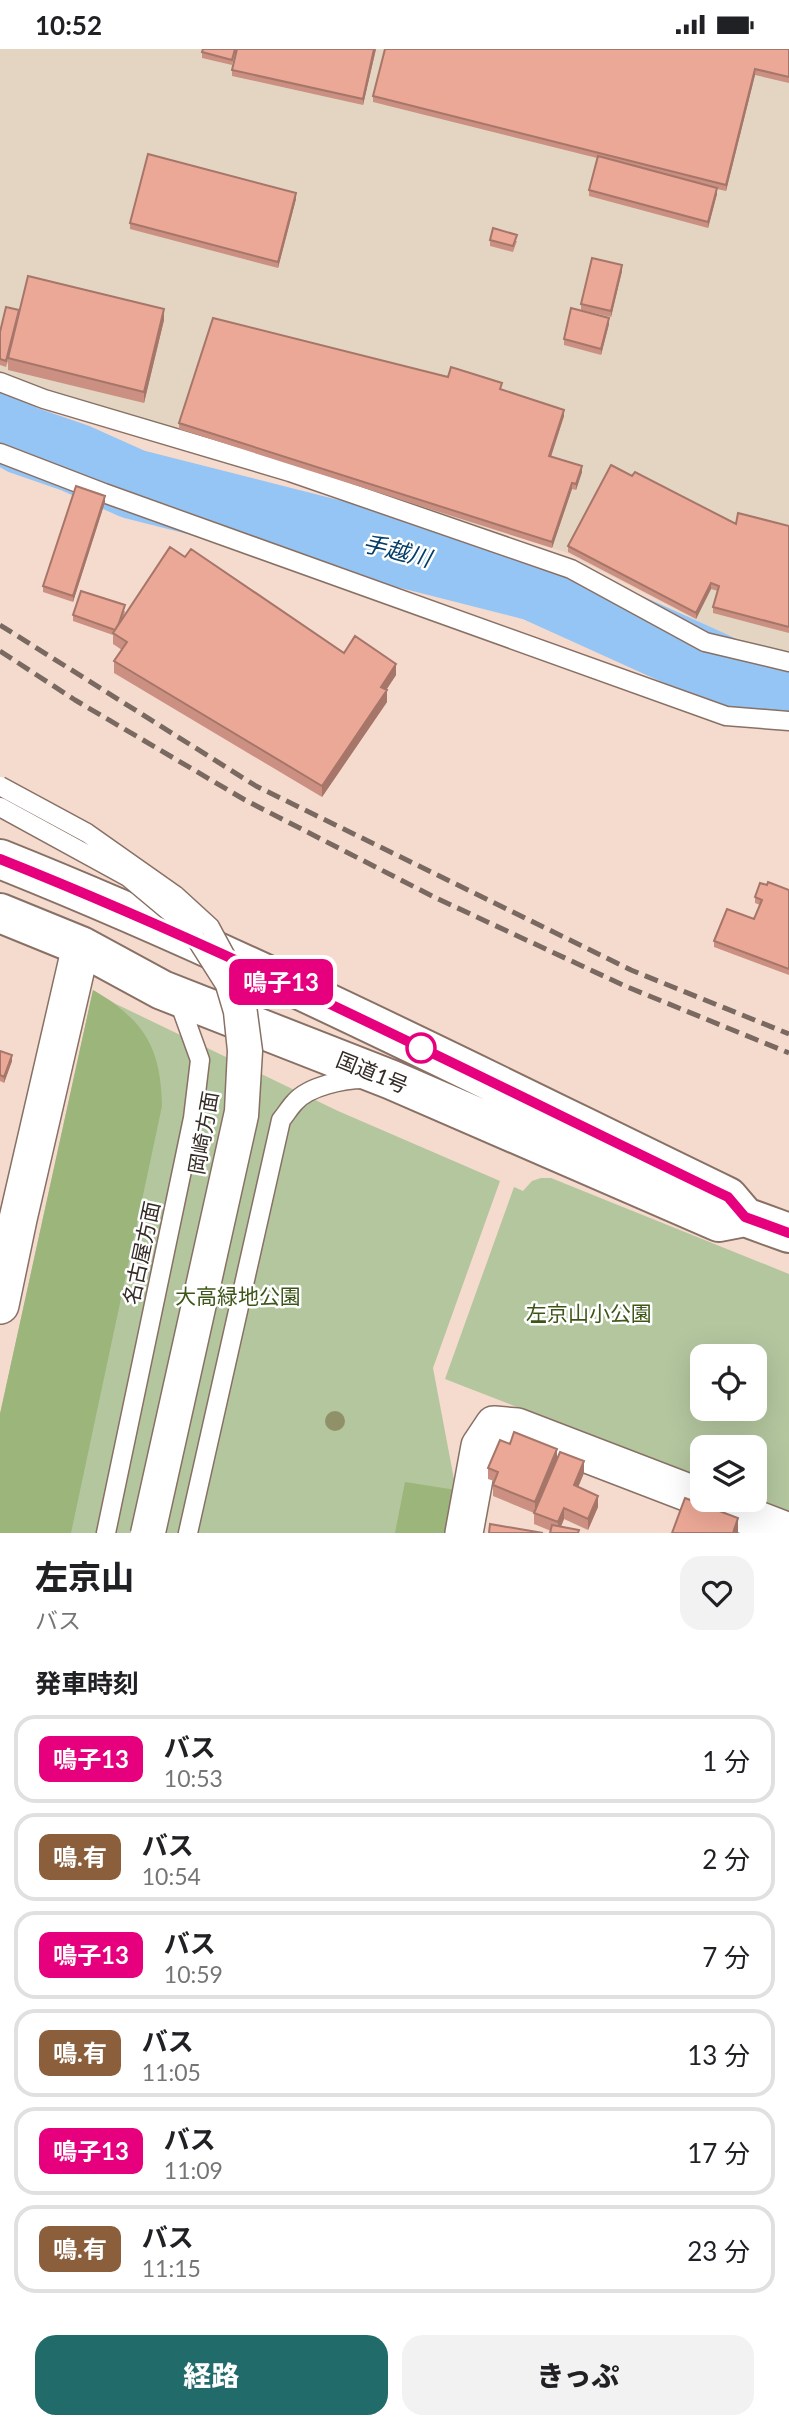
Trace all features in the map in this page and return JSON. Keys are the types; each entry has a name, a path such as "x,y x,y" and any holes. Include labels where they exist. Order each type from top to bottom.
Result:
{"highway":[{"name":"国道1号","path":"0,859 73,888 330,1005 728,1197 745,1217 789,1233"},
{"name":"国道1号","path":"0,913 81,946 162,990 392,1080 719,1222 745,1217"}],"street":[{"path":"0,1305 9,1219 81,946"},
{"path":"464,1533 480,1446 494,1425 517,1426 690,1494"},
{"path":"737,1512 789,1532"}],"lane":[{"path":"0,382 44,399 290,472 571,569 705,642 789,663"},
{"path":"0,453 726,716 789,721"},
{"path":"0,786 87,833 175,895 210,927 237,977 247,1006 253,1051 249,1117 156,1533"},
{"name":"岡崎方面","path":"0,807 128,877 188,928 225,985 233,1013 237,1051 234,1111 139,1533"},
{"name":"名古屋方面","path":"106,1533 193,1118 200,1060 182,1010 162,990"},
{"path":"188,1533 282,1120 296,1100 319,1088 347,1079 392,1080"}],"shaded area":[{"path":"0,49 789,49 789,652 770,650 716,630 565,552 0,377"}],"green space":[{"name":"大高緑地公園","path":"93,990 116,1004 338,1111 500,1181 433,1368 456,1490 449,1533 0,1533 0,1414"},
{"path":"93,990 125,1012 146,1037 158,1067 162,1106 71,1533 0,1533 0,1414"},
{"name":"左京山小公園","path":"551,1178 789,1274 789,1513 767,1504 767,1435 690,1435 690,1474 445,1379 514,1187 523,1191 532,1181"},
{"path":"405,1482 456,1490 449,1533 395,1533"}],"building":[{"path":"203,49 235,49 232,60 202,52"},
{"path":"237,49 374,49 363,99 232,70"},
{"path":"385,49 789,49 789,77 755,69 726,185 373,96"},
{"path":"148,154 296,193 278,262 130,223"},
{"path":"598,156 717,188 708,222 589,190"},
{"path":"493,228 517,235 513,246 490,240"},
{"path":"592,258 622,265 611,311 581,304"},
{"path":"28,276 164,309 144,392 8,358"},
{"path":"6,307 19,310 6,361 0,359 0,332"},
{"path":"571,308 609,318 601,349 564,339"},
{"path":"213,318 448,377 451,367 502,383 500,389 564,410 549,456 582,466 576,484 572,483 552,542 179,423"},
{"path":"611,465 632,476 635,472 736,524 738,513 789,526 789,627 713,607 719,586 711,583 696,613 568,546"},
{"path":"76,486 105,496 73,596 43,586"},
{"path":"170,547 185,557 191,549 344,653 355,636 396,664 381,687 387,690 322,786 114,661 127,642 113,633"},
{"path":"81,591 125,605 115,630 73,615"},
{"path":"768,882 789,890 789,969 714,941 727,909 754,919 762,900 755,897 760,883 767,885"},
{"path":"0,1051 12,1055 4,1077 0,1075"},
{"path":"514,1432 557,1449 535,1502 493,1485 498,1472 488,1468 500,1440 510,1444"},
{"path":"560,1452 584,1461 574,1485 598,1496 588,1519 564,1508 558,1522 534,1513"},
{"path":"685,1498 690,1500 690,1512 722,1512 738,1518 733,1533 672,1533"},
{"path":"490,1524 543,1533 489,1533"},
{"path":"552,1525 579,1530 578,1533 550,1533"}],"waterway":[{"name":"手越川","path":"0,427 23,440 75,458 133,484 535,586 747,682 789,690"}],"railway":[{"path":"0,625 256,786 631,970 789,1034"},
{"path":"0,651 75,700 245,800 434,897 625,986 789,1053"}],"bus line":[{"name":"鳴子13","path":"0,859 73,888 318,999 728,1197 745,1217 789,1233"}]}
